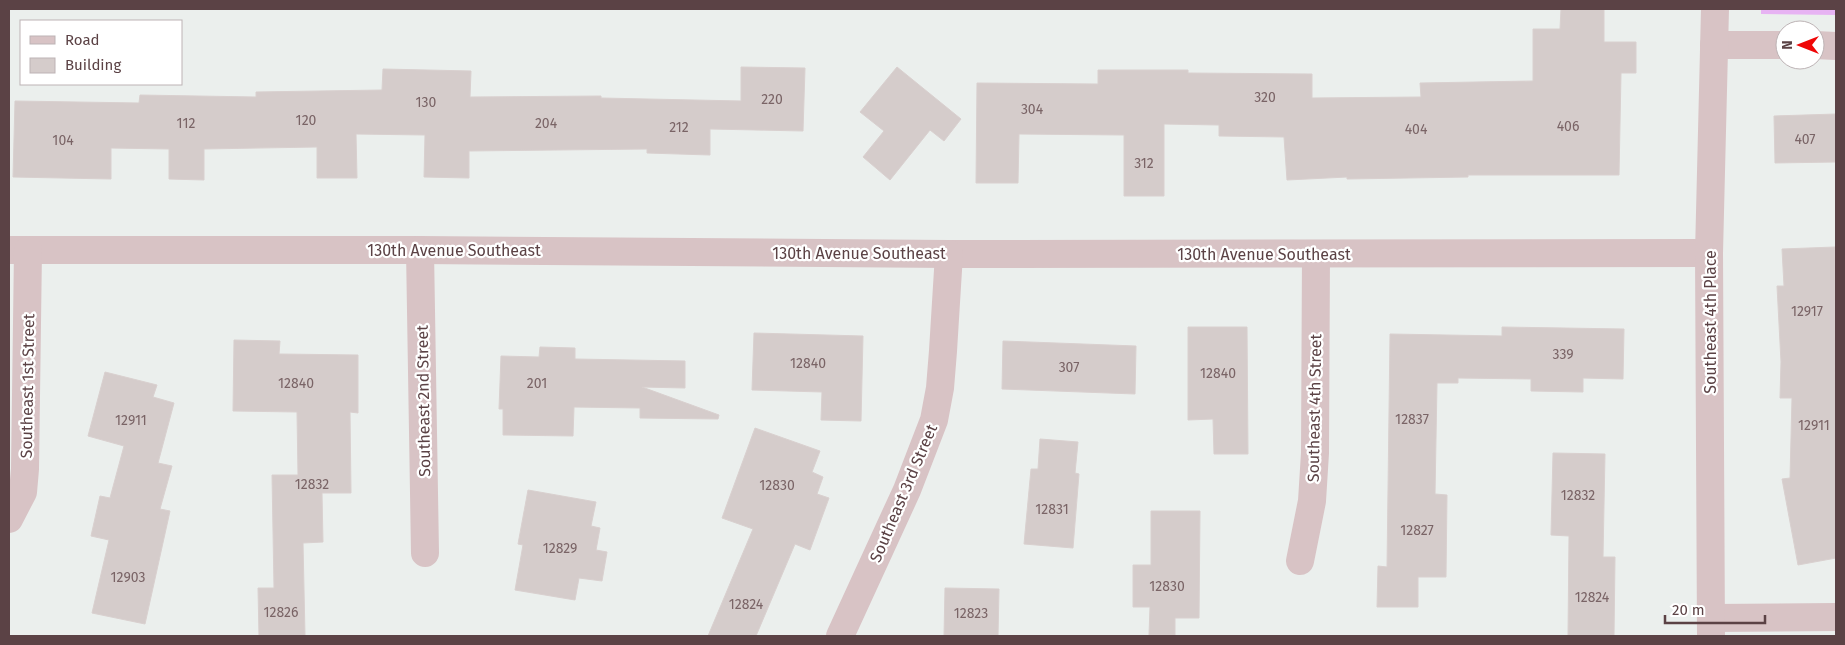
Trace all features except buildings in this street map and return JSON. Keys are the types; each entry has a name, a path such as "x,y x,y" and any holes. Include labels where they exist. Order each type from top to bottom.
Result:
{"street":[{"name":"Southeast 4th Place","path":"1711,627 1709,253 1715,9"},
{"path":"1714,45 1775,45"},
{"name":"130th Avenue Southeast","path":"18,250 420,250 948,254 1709,253"},
{"name":"Southeast 1st Street","path":"9,519 23,492 26,470 18,250"},
{"name":"Southeast 2nd Street","path":"420,250 425,553"},
{"name":"Southeast 3rd Street","path":"840,636 907,490 934,420 940,388 948,254"},
{"name":"Southeast 4th Street","path":"1300,561 1312,501 1315,453 1316,254"},
{"path":"1711,627 1836,617"}],"shaded area":[{"path":"1761,9 1836,9 1836,15 1761,14"}]}
